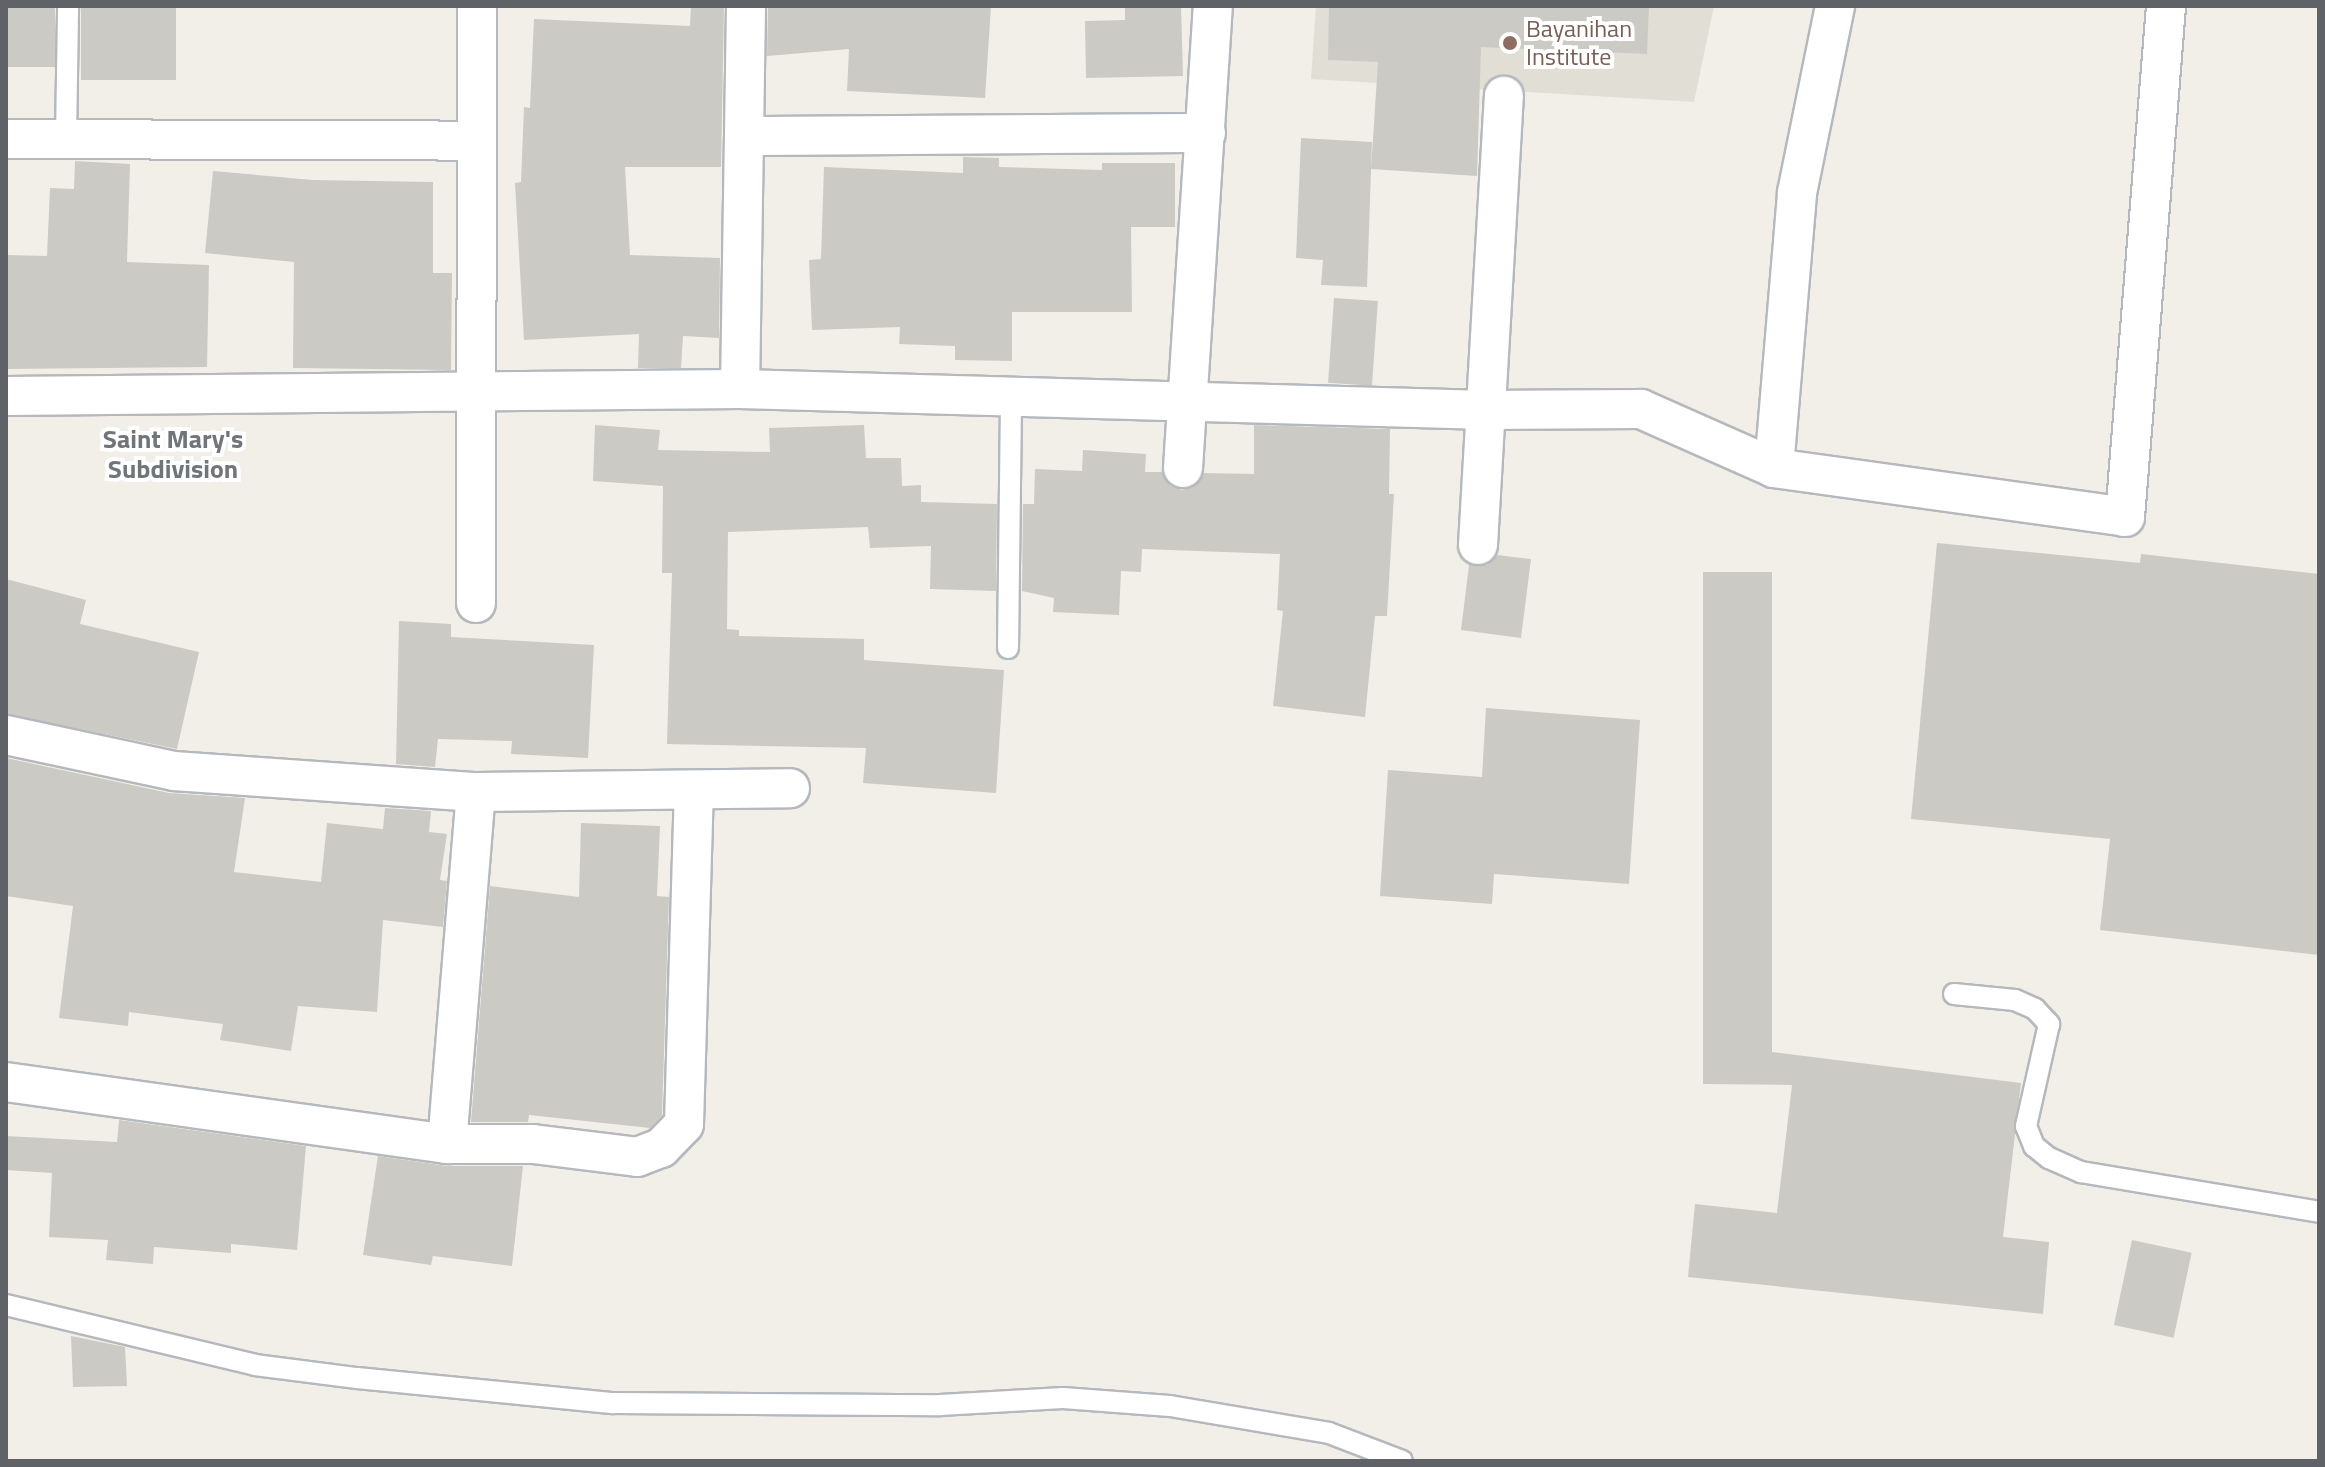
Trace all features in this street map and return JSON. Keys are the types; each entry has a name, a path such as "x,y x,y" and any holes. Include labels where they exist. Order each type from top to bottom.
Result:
{"street":[{"path":"476,603 477,6"},
{"path":"740,389 746,6"},
{"path":"1183,468 1213,6"},
{"path":"1774,468 1797,193 1835,6"},
{"path":"6,396 740,389 1487,410 1641,409 1774,468 2125,517 2166,6"},
{"path":"1478,545 1504,96"},
{"path":"744,136 1206,133"},
{"path":"6,139 477,141"},
{"path":"6,735 174,771 476,792 790,788"},
{"path":"6,1082 447,1144 533,1144 637,1157 661,1148 684,1124 694,791"},
{"path":"447,1144 476,792"}],"lane":[{"path":"66,139 68,6"},
{"path":"1008,648 1011,397"},
{"path":"1954,994 2015,1000 2035,1009 2049,1024 2026,1126 2034,1146 2049,1158 2081,1172 2319,1212"},
{"path":"6,1305 255,1365 357,1378 614,1403 940,1405 1063,1398 1170,1406 1329,1433 1402,1461"}],"shaded area":[{"name":"Bayanihan Institute","path":"1316,6 1714,6 1694,102 1311,79"}],"building":[{"path":"6,6 55,6 55,67 6,67"},
{"path":"81,6 176,6 176,80 81,80"},
{"path":"691,6 724,6 721,167 625,167 630,255 720,258 719,338 683,336 681,368 638,368 639,334 524,340 515,183 521,182 524,107 530,108 534,19 690,26"},
{"path":"768,6 991,6 985,98 847,91 849,49 767,56"},
{"path":"1125,6 1181,6 1183,76 1086,78 1085,21 1125,20"},
{"path":"1329,6 1649,6 1647,54 1481,47 1477,176 1371,169 1378,62 1328,60"},
{"path":"1301,138 1372,142 1367,287 1321,285 1323,260 1296,258"},
{"path":"963,157 999,158 999,167 1102,170 1102,163 1175,163 1175,227 1131,227 1132,312 1012,312 1012,361 955,360 955,346 899,344 900,327 812,330 809,260 821,259 824,167 963,173"},
{"path":"75,161 130,164 127,262 209,265 207,367 6,369 6,255 47,256 50,188 74,189"},
{"path":"213,171 313,180 433,182 433,273 452,273 451,370 293,368 294,262 205,253"},
{"path":"1334,298 1378,301 1372,386 1328,383"},
{"path":"595,425 660,430 658,450 770,452 769,428 864,425 866,458 901,458 902,486 921,485 921,502 997,504 996,591 930,589 931,546 870,548 868,527 728,532 727,629 739,630 739,636 864,639 864,660 1004,670 996,793 863,783 866,748 667,744 672,573 662,573 663,486 593,481"},
{"path":"1254,425 1390,429 1389,494 1394,494 1387,616 1375,616 1365,717 1273,706 1283,611 1277,610 1280,554 1142,549 1141,572 1121,571 1119,615 1053,612 1054,598 1022,591 1023,504 1034,504 1035,469 1082,471 1083,450 1146,454 1145,472 1162,472 1170,486 1182,490 1193,487 1204,473 1254,474"},
{"path":"1937,543 2140,563 2141,554 2319,574 2319,955 2100,930 2110,839 1911,819"},
{"path":"1497,555 1531,559 1521,638 1461,630 1469,565 1487,565"},
{"path":"1703,572 1772,572 1772,1052 2021,1083 2003,1237 2049,1242 2043,1314 1688,1277 1695,1204 1777,1213 1792,1085 1703,1084"},
{"path":"6,579 86,600 80,624 199,652 177,749 6,714"},
{"path":"399,621 451,624 451,637 594,645 588,758 511,754 512,741 438,739 435,767 396,764"},
{"path":"1486,708 1640,720 1629,884 1494,874 1492,904 1380,896 1388,770 1482,777"},
{"path":"6,758 169,793 245,798 234,872 321,882 327,823 383,829 385,808 431,811 429,832 447,834 440,880 447,881 443,927 383,920 377,1012 298,1006 291,1051 220,1040 223,1024 129,1012 128,1026 59,1018 73,906 6,896"},
{"path":"581,823 660,826 657,896 669,897 662,1115 650,1128 529,1115 528,1122 471,1122 490,886 579,897"},
{"path":"119,1120 306,1146 297,1250 231,1244 231,1253 154,1247 153,1264 106,1260 108,1240 49,1237 52,1173 6,1170 6,1136 117,1142"},
{"path":"378,1156 447,1166 523,1166 512,1266 433,1256 431,1265 363,1255"},
{"path":"2132,1240 2192,1253 2174,1338 2114,1325"},
{"path":"71,1336 125,1347 127,1386 73,1387"}],"place":[{"name":"Bayanihan Institute","path":"1510,43"}],"district":[{"name":"Saint Mary's Subdivision","path":"173,454"}]}
